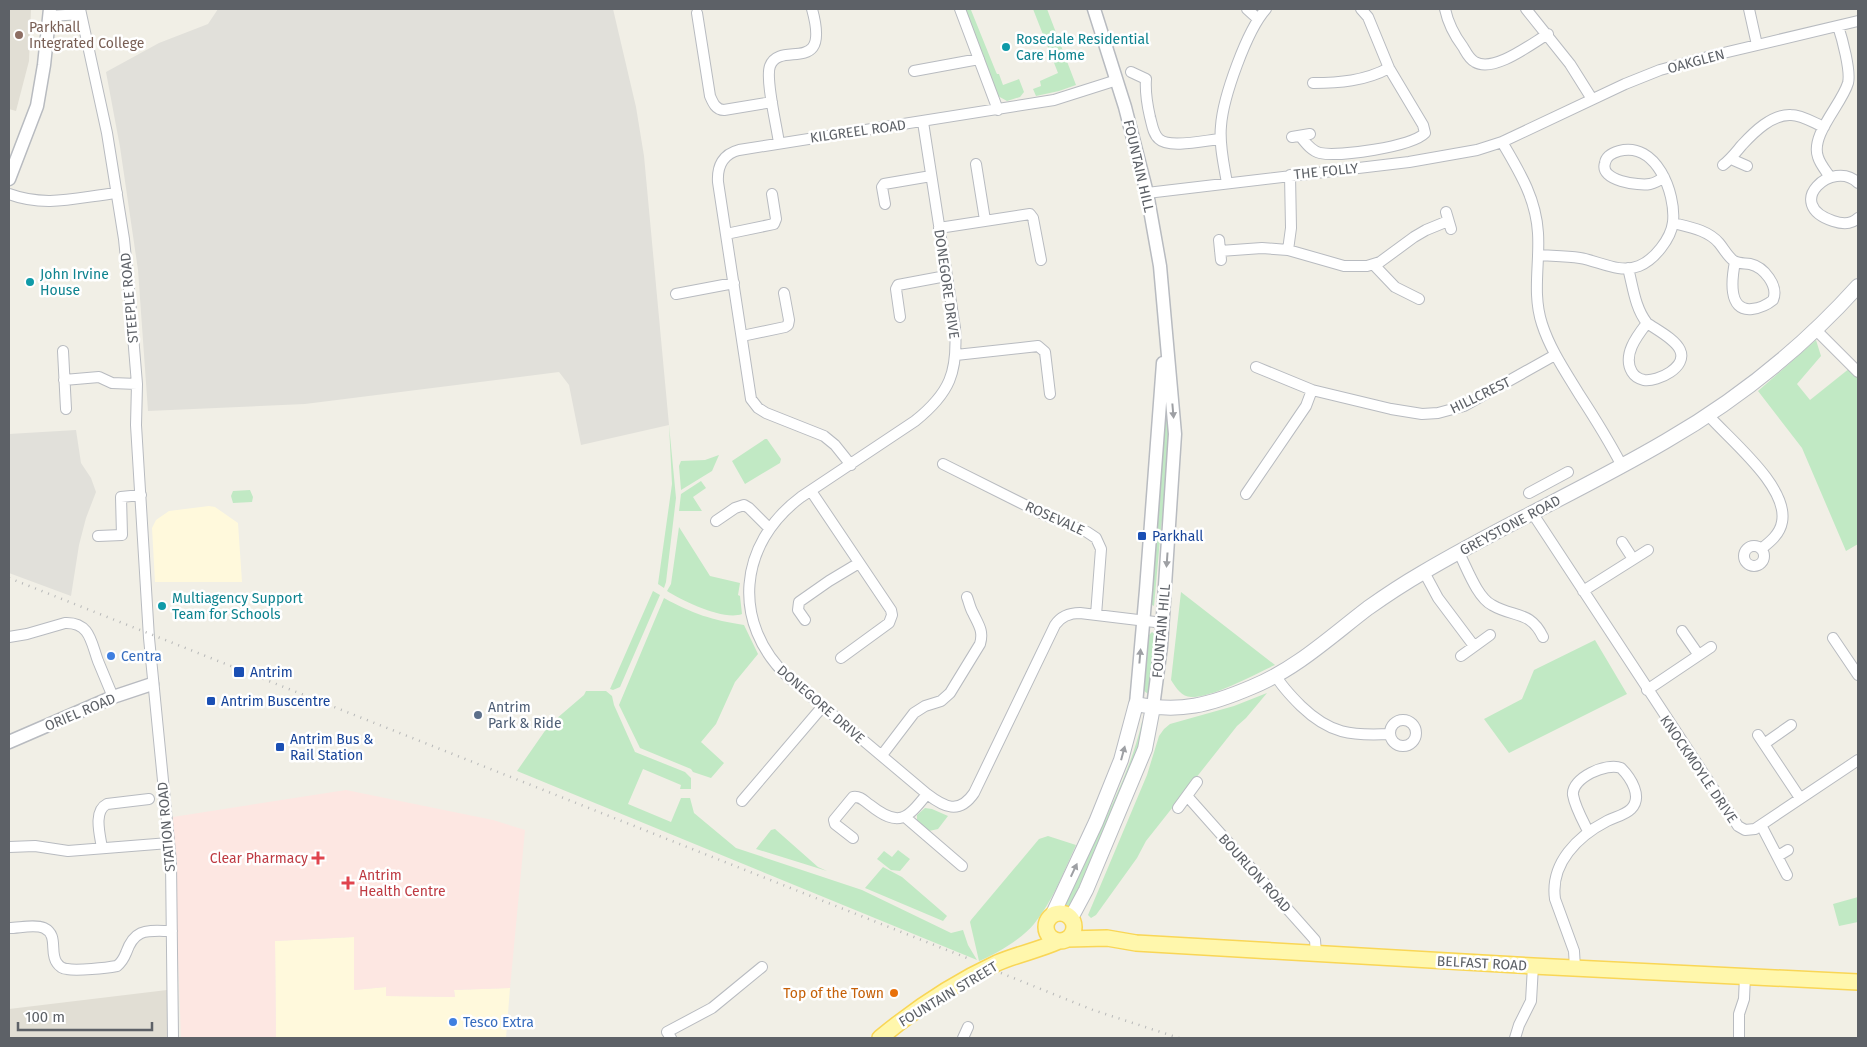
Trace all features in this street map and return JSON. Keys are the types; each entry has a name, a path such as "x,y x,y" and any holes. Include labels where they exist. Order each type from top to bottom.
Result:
{"main road":[{"name":"GREYSTONE ROAD","path":"1136,704 1152,708 1171,709 1196,706 1235,694 1276,676 1308,656 1369,608 1424,572 1622,466 1708,415 1767,372 1815,329 1858,286"},
{"name":"FOUNTAIN HILL","path":"1049,918 1096,822 1121,760 1136,704"},
{"name":"FOUNTAIN HILL","path":"1072,920 1145,749 1152,708"},
{"path":"1062,912 1072,920 1074,929 1063,940 1048,935 1045,927 1049,918 1062,912"},
{"name":"FOUNTAIN STREET","path":"1019,954 1037,936 1049,918"},
{"name":"BELFAST ROAD","path":"1072,920 1086,929 1107,938"},
{"name":"BELFAST ROAD","path":"1063,940 1107,938 1136,943 1533,966 1858,982"},
{"name":"FOUNTAIN STREET","path":"886,1034 954,987 992,966 1019,954 1044,948 1063,940"}],"street":[{"path":"779,143 768,75 772,62 782,56 806,52 816,43 812,9"},
{"path":"960,9 998,110"},
{"name":"FOUNTAIN HILL","path":"1094,9 1117,80 1147,193 1160,266 1175,434 1163,623 1152,708"},
{"path":"1247,9 1258,19"},
{"path":"1227,183 1220,139 1220,126 1228,92 1242,54 1258,19 1266,9"},
{"path":"1301,136 1311,149 1326,154 1364,151 1400,145 1421,137 1425,131 1423,124 1389,68 1368,17 1361,9"},
{"path":"1445,9 1450,26 1462,46 1471,59 1483,65 1491,65 1502,61 1548,34"},
{"path":"1526,9 1548,34 1592,99"},
{"path":"1749,9 1757,45"},
{"name":"STEEPLE ROAD","path":"9,179 36,106 44,65 50,12 80,12 106,133 124,239 136,384 136,425 147,616"},
{"path":"698,13 710,96 716,107 724,110 772,102"},
{"name":"OAKGLEN","path":"1636,80 1660,70 1715,54 1858,21"},
{"path":"1830,177 1818,158 1816,151 1817,143 1824,127 1848,82 1846,56 1838,26"},
{"path":"914,71 979,59"},
{"path":"1313,83 1336,83 1354,80 1372,76 1389,68"},
{"path":"1131,72 1146,79 1148,110 1154,130 1161,140 1172,144 1220,139"},
{"name":"KILGREEL ROAD","path":"851,465 835,445 824,436 766,413 756,405 750,394 718,182 719,166 728,154 735,151 1054,100 1117,80"},
{"name":"THE FOLLY","path":"1147,193 1438,158 1476,150 1502,142 1636,80"},
{"path":"1848,82 1858,88"},
{"path":"1747,166 1727,162 1752,134 1771,121 1781,116 1796,116 1824,127"},
{"name":"DONEGORE DRIVE","path":"923,122 955,328 956,356 947,386 934,405 916,421 811,490 789,507 769,528 758,550 750,575 749,597 754,622 765,650 776,665 927,794 939,803 951,807 960,806 969,800 974,793 1057,623 1063,617 1069,614 1096,615 1163,623"},
{"path":"1502,142 1524,181 1534,206 1538,234 1538,309 1541,323 1555,355 1604,432 1622,466"},
{"path":"1538,255 1581,258 1616,268 1628,268 1647,262 1665,242 1673,223 1670,193 1664,177 1649,159 1634,151 1622,151 1613,154 1604,164 1604,169 1609,175 1628,183 1649,184 1664,177"},
{"path":"976,164 985,220"},
{"path":"1288,250 1291,228 1290,175"},
{"path":"1858,183 1848,176 1838,175 1830,177 1820,184 1812,196 1811,205 1813,210 1820,216 1839,223 1852,222 1858,218"},
{"path":"885,204 882,188 884,184 931,176"},
{"path":"9,194 21,199 46,202 117,193"},
{"path":"726,234 774,224 776,220 772,194"},
{"path":"939,228 1027,214 1032,215 1041,260"},
{"path":"1220,250 1262,248 1288,250 1344,266 1374,265 1414,237 1448,221"},
{"path":"1673,223 1694,228 1710,235 1735,262 1752,265 1764,273 1774,287 1775,295 1773,300 1764,306 1751,309 1744,309 1737,304 1733,294 1735,262"},
{"path":"1374,265 1386,280 1415,294"},
{"path":"1628,268 1639,311 1647,324 1676,344 1681,354 1680,361 1674,369 1662,376 1647,380 1635,376 1629,361 1633,344 1647,324"},
{"path":"900,317 896,289 898,285 946,276"},
{"path":"676,294 734,283"},
{"path":"742,336 788,325 789,320 784,293"},
{"name":"FOUNTAIN HILL","path":"1136,704 1166,328"},
{"path":"1815,329 1858,372"},
{"path":"956,356 1038,346 1044,352 1050,394"},
{"path":"63,352 66,409"},
{"name":"HILLCREST","path":"1256,368 1312,390 1415,414 1438,414 1464,406 1555,355"},
{"path":"64,380 99,377 112,383 136,384"},
{"path":"1246,494 1306,406 1312,390"},
{"path":"1708,415 1767,478 1776,491 1782,511 1782,522 1775,536 1761,549"},
{"name":"ROSEVALE","path":"943,464 1047,516 1087,532 1096,538 1101,549 1096,615"},
{"path":"1529,493 1568,472"},
{"path":"1549,482 1559,499"},
{"path":"811,490 891,610 892,615 885,627 841,658"},
{"path":"98,536 122,535 121,496 141,495"},
{"path":"716,521 742,505 749,508 769,528"},
{"name":"KNOCKMOYLE DRIVE","path":"1533,514 1738,826 1749,830 1761,826"},
{"path":"1622,542 1633,559"},
{"path":"1583,591 1648,550"},
{"path":"1459,553 1482,596 1491,605 1529,619 1537,624 1543,637"},
{"path":"805,620 798,610 799,602 829,581 860,563"},
{"path":"1424,572 1438,598 1474,646"},
{"path":"882,755 914,713 925,706 941,701 950,693 981,641 981,630 967,597"},
{"name":"STATION ROAD","path":"147,616 152,684 171,862 173,1038"},
{"path":"9,637 65,623 81,627 90,637 113,698"},
{"path":"1682,631 1698,654"},
{"path":"1461,656 1490,635"},
{"path":"1833,638 1858,676"},
{"path":"1647,690 1711,646"},
{"path":"1276,676 1297,702 1314,718 1330,728 1353,735 1390,734"},
{"name":"ORIEL ROAD","path":"9,742 113,698 152,684"},
{"path":"742,801 823,706"},
{"path":"1791,724 1761,740 1800,798"},
{"path":"1787,875 1761,826 1858,760"},
{"path":"1575,968 1574,951 1558,910 1554,890 1555,878 1559,866 1567,853 1588,831 1628,812 1635,804 1637,797 1635,790 1621,768 1610,766 1600,768 1583,778 1574,788 1573,796 1588,831"},
{"path":"1178,808 1197,782"},
{"path":"853,838 836,824 834,820 853,797 860,797 889,817 905,817 915,809 927,794"},
{"name":"BOURLON ROAD","path":"1187,796 1315,940 1316,953"},
{"path":"102,848 99,814 101,807 107,804 149,799"},
{"path":"905,817 962,866"},
{"path":"9,847 28,846 68,851 169,843"},
{"path":"1778,856 1788,850"},
{"path":"9,928 38,927 48,931 53,941 57,963 67,969 117,966 123,959 130,942 140,933 172,931"},
{"path":"671,1038 667,1032 712,1008 762,966"},
{"path":"1516,1038 1532,1001 1533,966"},
{"path":"1738,1038 1739,1014 1744,999 1745,976"},
{"path":"963,1038 968,1027"}],"shaded area":[{"name":"Parkhall Integrated College","path":"9,9 31,9 29,61 16,111 9,109"},
{"path":"218,9 613,9 636,107 644,156 669,425 581,445 569,385 559,372 305,404 148,411 138,270 120,147 106,72 159,43 208,24"},
{"path":"76,430 81,463 91,478 96,492 86,518 79,545 71,596 9,573 9,434"},
{"path":"209,506 215,507 238,523 242,582 155,582 152,528 156,520 169,511"},
{"name":"Antrim Health Centre","path":"346,790 493,820 525,830 510,988 454,990 455,997 386,996 386,987 354,990 354,937 275,941 276,1038 181,1038 173,817"},
{"path":"354,937 354,990 386,987 386,996 455,997 454,990 510,988 506,1038 276,1038 275,941"},
{"path":"167,990 167,1038 9,1038 9,1009"}],"green space":[{"path":"965,9 973,9 971,10 1003,85 1019,79 1024,92 1020,97 1007,101 998,96"},
{"path":"1033,9 1047,9 1076,85 1036,96 1033,89 1041,86 1040,81 1058,73"},
{"path":"1816,340 1821,356 1797,384 1810,400 1850,368 1858,377 1858,544 1846,551 1802,448 1758,391"},
{"path":"1166,388 1169,389 1169,466 1154,606 1150,604"},
{"path":"669,425 676,498 664,588 658,584 672,484"},
{"path":"767,439 781,459 780,463 745,484 732,461"},
{"path":"719,455 712,471 681,490 679,466 681,461 705,460"},
{"path":"701,481 706,488 693,497 702,511 679,511 681,494"},
{"path":"250,490 253,497 252,502 233,503 231,496 233,491"},
{"path":"679,527 710,576 740,583 738,595 740,596 742,614 725,615 704,609 667,591 671,584"},
{"path":"653,591 660,595 620,687 613,690 610,689"},
{"path":"1181,592 1275,665 1211,693 1191,697 1182,694 1171,680"},
{"path":"664,598 703,616 744,625 758,654 735,682 716,724 701,742 724,763 711,778 640,748 619,705"},
{"path":"1152,632 1157,636 1150,693 1148,694 1143,690 1148,636"},
{"path":"1595,640 1627,694 1509,753 1484,719 1522,699 1534,670"},
{"path":"586,691 606,691 612,696 614,705 635,752 685,772 691,778 691,789 680,789 681,785 643,769 628,804 671,822 681,798 690,798 694,813 736,848 862,890 951,933 963,930 968,945 977,960 517,771 549,725 584,695"},
{"path":"1267,693 1237,726 1146,841 1137,858 1096,915 1091,918 1088,915 1147,775 1159,736 1164,729 1170,724 1234,706"},
{"path":"1144,720 1140,745 1072,907 1066,908 1064,903 1118,792"},
{"path":"925,808 948,816 938,829 929,831 917,821 917,815"},
{"path":"775,829 818,867 827,871 756,849 771,830"},
{"path":"1048,836 1076,845 1052,896 1041,915 1023,935 1001,950 979,961 971,920 1039,839"},
{"path":"898,850 910,859 900,871 891,870 877,859 884,851 892,857"},
{"path":"883,867 902,877 946,915 943,921 865,888"},
{"path":"1858,897 1858,922 1839,926 1833,904"}],"railway":[{"path":"9,578 972,960"},
{"path":"1001,973 1093,1010 1179,1038"}],"place":[{"name":"Parkhall Integrated College","path":"19,35"},
{"name":"Rosedale Residential Care Home","path":"1006,47"},
{"name":"John Irvine House","path":"30,282"},
{"name":"Parkhall","path":"1142,536"},
{"name":"Multiagency Support Team for Schools","path":"162,606"},
{"name":"Centra","path":"111,656"},
{"name":"Antrim","path":"239,672"},
{"name":"Antrim Buscentre","path":"211,701"},
{"name":"Antrim Park & Ride","path":"478,715"},
{"name":"Antrim Bus & Rail Station","path":"280,747"},
{"name":"Clear Pharmacy","path":"318,858"},
{"name":"Antrim Health Centre","path":"348,883"},
{"name":"Top of the Town","path":"894,993"},
{"name":"Tesco Extra","path":"453,1022"}]}
